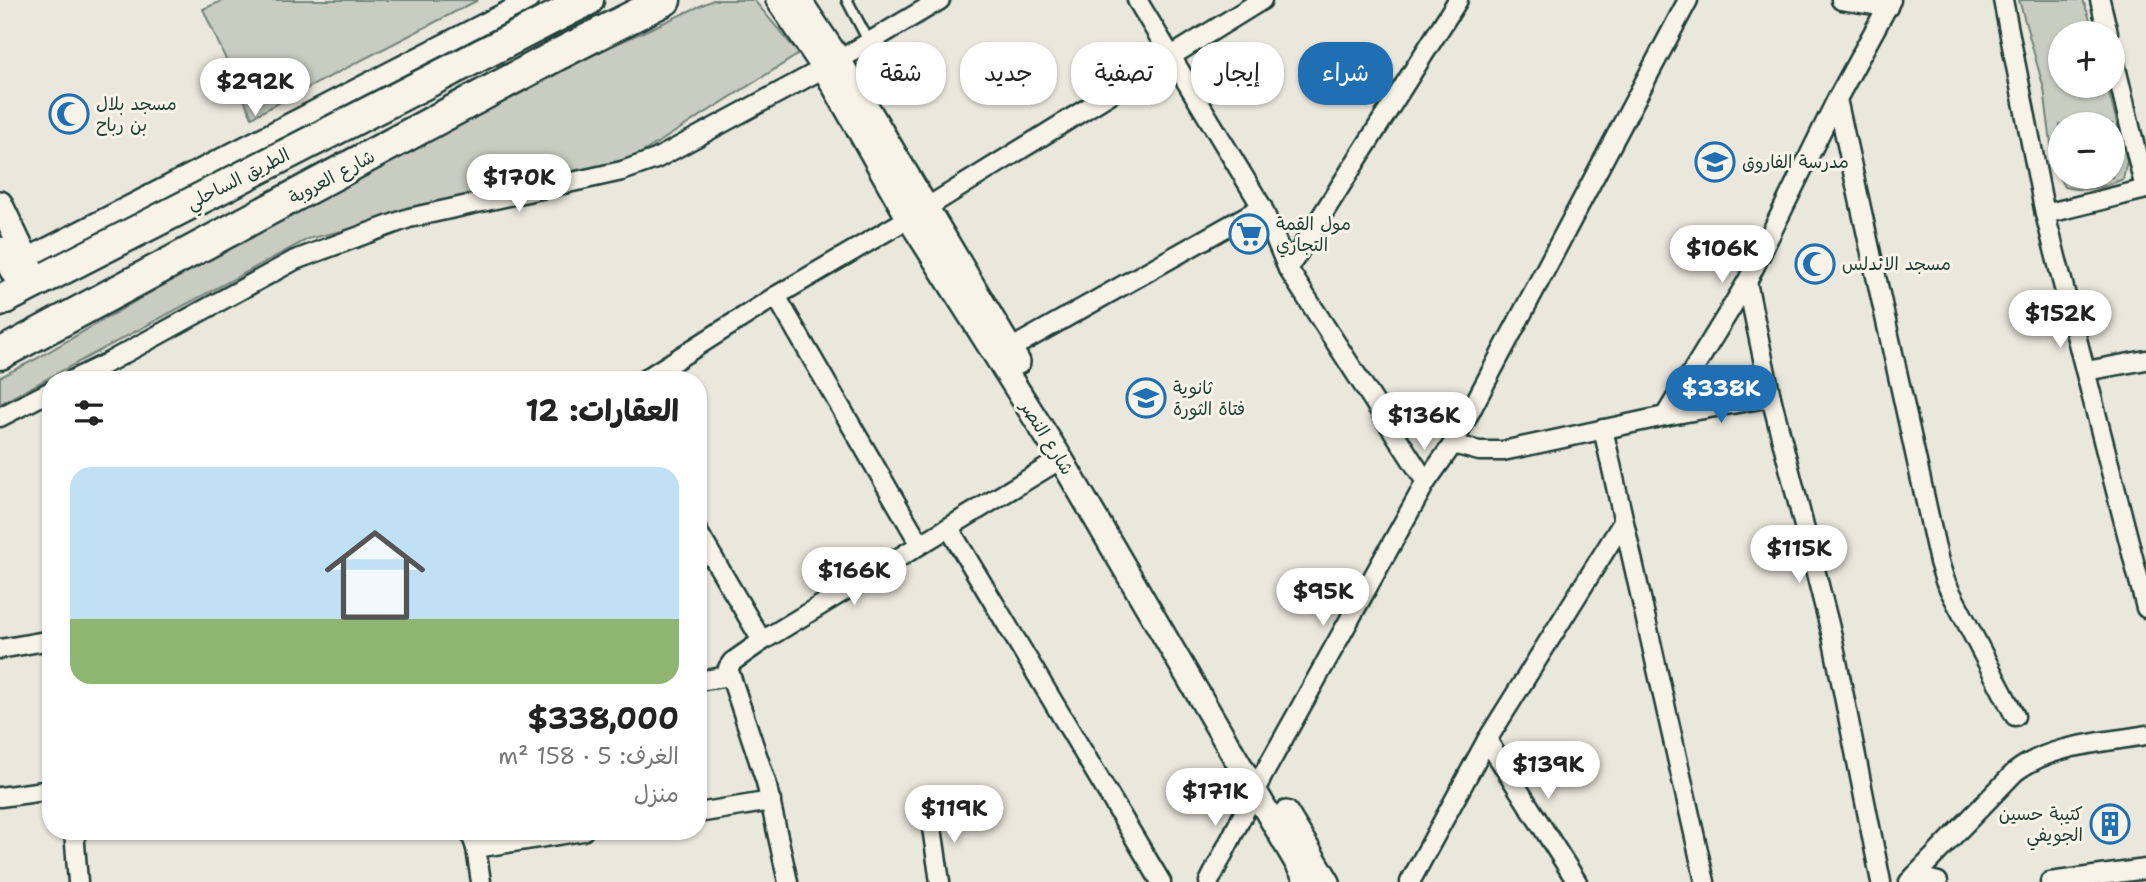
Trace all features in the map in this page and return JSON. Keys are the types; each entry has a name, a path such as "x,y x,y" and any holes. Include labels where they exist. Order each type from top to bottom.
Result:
{"highway":[{"name":"الطريق الساحلي","path":"14,274 588,0"},
{"name":"شارع العروبة","path":"0,354 557,55 665,0"},
{"path":"14,274 52,327"}],"street":[{"path":"0,203 14,274 529,0"},
{"name":"شارع النصر","path":"778,0 831,64"},
{"name":"شارع النصر","path":"799,0 831,64 1061,459 1259,783 1328,882"},
{"path":"869,42 940,0"},
{"path":"1137,0 1163,42"},
{"path":"1177,50 1262,0"},
{"path":"1288,269 1458,0"},
{"path":"1209,882 1259,783 1426,482 1453,444 1688,0"},
{"path":"1665,416 1747,282 1837,99 1889,4 1841,0"},
{"path":"2003,0 2045,214 2146,608"},
{"path":"2100,0 2105,21"},
{"path":"109,371 295,260 409,218 622,172 656,159 856,50"},
{"path":"1177,64 1262,207 1288,269 1426,482"},
{"path":"2045,214 2146,189 2124,98"},
{"path":"1837,99 1938,562 1945,581 2015,716"},
{"path":"658,371 1090,105"},
{"path":"1010,349 1262,207"},
{"name":"شارع النصر","path":"917,213 1010,349 1259,783 1308,882"},
{"path":"1747,282 1771,397 1832,636 1881,882"},
{"path":"776,296 920,544"},
{"path":"2086,371 2146,360"},
{"path":"0,417 42,396"},
{"path":"1453,444 1479,451 1503,451 1665,416 1771,397"},
{"path":"1604,429 1704,882"},
{"path":"788,882 771,801 728,668 732,662 762,641 1061,459"},
{"path":"1410,882 1487,740 1623,522"},
{"path":"949,528 1161,882"},
{"path":"707,549 762,641"},
{"path":"0,649 42,642"},
{"path":"707,680 729,676"},
{"path":"1912,879 2015,772 2031,760 2048,753 2146,735"},
{"path":"1487,740 1577,882"},
{"path":"0,797 42,791"},
{"path":"707,812 771,801"},
{"path":"930,814 940,882"},
{"path":"75,840 78,882"},
{"path":"473,840 481,882"},
{"path":"2050,882 2146,869"},
{"path":"1912,879 1938,882"}],"lane":[{"path":"847,0 869,42"}],"shaded area":[{"path":"224,0 478,0 252,117 203,9"},
{"path":"713,0 754,0 799,54 624,164 308,239 62,371 42,371 42,382 0,404 0,377 34,360 294,209 586,58"},
{"path":"2019,0 2083,0 2091,21 2048,21 2048,98 2110,98 2114,112 2048,112 2048,120 2044,89"}],"place":[{"name":"مسجد بلال بن رباح","path":"69,114"},
{"name":"مدرسة الفاروق","path":"1715,162"},
{"name":"مول القمة التجاري","path":"1249,234"},
{"name":"مسجد الاندلس","path":"1815,264"},
{"name":"ثانوية فتاة الثورة","path":"1146,398"},
{"name":"كتيبة حسين الجويفي","path":"2110,824"}]}
